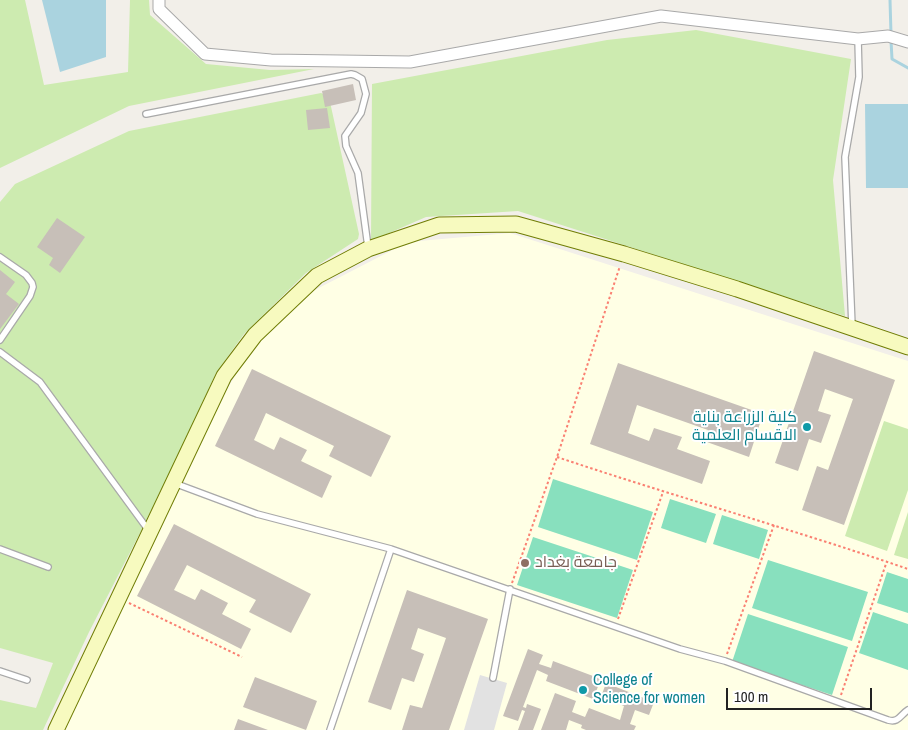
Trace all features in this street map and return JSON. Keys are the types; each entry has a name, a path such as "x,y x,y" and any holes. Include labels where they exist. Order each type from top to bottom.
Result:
{"street":[{"path":"160,0 160,9 205,54 271,60 410,62 661,16 858,39 888,36 908,42"},
{"path":"56,730 224,376 256,335 317,276 368,249 439,225 516,224 624,254 737,289 908,347"}],"lane":[{"path":"852,328 845,157 859,77 858,39"},
{"path":"146,114 351,74 359,76 363,82 366,94 364,105 346,136 346,146 358,173 368,249"},
{"path":"0,257 30,278 33,287 30,296 0,340"},
{"path":"0,352 40,382 150,533"},
{"path":"174,483 257,514 391,548 680,649 724,661 894,722 899,720 908,710"},
{"path":"330,730 391,548"},
{"path":"0,549 48,567"},
{"path":"492,678 510,589"},
{"path":"0,671 28,680"}],"path":[{"path":"510,589 557,457 624,254"},
{"path":"557,457 908,569"},
{"path":"615,626 663,492"},
{"path":"724,661 774,525"},
{"path":"838,702 887,561"},
{"path":"118,598 242,657"}],"shaded area":[{"name":"جامعة بغداد","path":"510,233 908,361 908,730 62,730 223,396 259,336 311,292 408,242"},
{"path":"480,675 507,683 494,730 464,730"}],"green space":[{"path":"0,0 25,0 44,85 128,72 130,0 149,0 150,15 206,64 270,70 314,69 129,106 0,168"},
{"path":"696,30 851,59 833,180 845,316 518,211 426,217 371,241 372,84 607,40"},
{"path":"321,93 327,96 330,102 359,234 358,239 306,273 244,334 216,373 179,453 89,632 43,730 0,730 0,700 36,708 53,663 0,648 0,202 15,184 129,131"},
{"path":"884,421 908,429 908,490 887,551 845,536"},
{"path":"553,479 653,512 637,560 538,527"},
{"path":"670,499 716,514 706,543 661,528"},
{"path":"908,512 908,559 894,555"},
{"path":"722,515 768,530 759,559 713,544"},
{"path":"533,537 633,570 617,618 517,585"},
{"path":"768,560 868,592 852,641 752,608"},
{"path":"887,572 908,579 908,613 877,603"},
{"path":"873,612 908,624 908,670 859,653"},
{"path":"748,614 848,647 832,695 732,662"}],"water":[{"path":"42,0 106,0 106,57 60,72"},
{"path":"865,104 908,104 908,188 866,188"}],"building":[{"path":"353,84 356,100 325,107 322,91"},
{"path":"327,108 330,128 308,130 306,110"},
{"path":"57,218 85,237 60,273 49,265 53,258 37,247"},
{"path":"0,270 15,282 6,294 19,304 0,329"},
{"name":"كلية الزراعة بناية الاقسام العلمية","path":"814,351 895,380 844,525 802,510 817,466 828,470 853,399 825,389 818,411 831,415 821,443 809,439 798,471 775,463"},
{"name":"كلية الزراعة بناية الاقسام العلمية","path":"618,363 763,414 749,457 704,441 708,430 637,405 628,433 649,441 654,428 682,437 677,449 710,461 702,484 590,444"},
{"path":"252,369 391,436 371,477 329,456 334,446 266,413 254,440 274,450 280,437 307,450 301,461 332,476 322,498 215,446"},
{"path":"174,524 311,594 291,633 249,612 256,600 187,565 174,590 195,600 201,589 228,603 222,614 251,629 241,649 137,596"},
{"path":"407,590 488,619 449,730 402,730 410,705 422,708 446,638 418,628 411,649 424,654 414,682 402,678 391,710 368,702"},
{"name":"College of Science for women","path":"528,649 543,655 539,664 551,668 553,661 601,679 593,699 546,681 548,675 537,670 523,707 526,708 527,704 541,709 533,730 518,730 525,711 522,710 518,721 503,716"},
{"path":"255,677 317,701 306,730 243,707"},
{"name":"College of Science for women","path":"606,683 654,702 649,715 635,710 630,724 636,726 634,730 586,730 581,728 582,725 569,720 566,730 541,730 555,693 576,701 572,712 585,717 589,708 620,720 624,706 601,697"},
{"path":"238,719 268,730 234,730"}],"waterway":[{"path":"890,0 891,34"},
{"path":"891,41 892,59 908,68"}],"place":[{"name":"كلية الزراعة بناية الاقسام العلمية","path":"807,427"},
{"name":"جامعة بغداد","path":"525,563"},
{"name":"College of Science for women","path":"583,690"}]}
